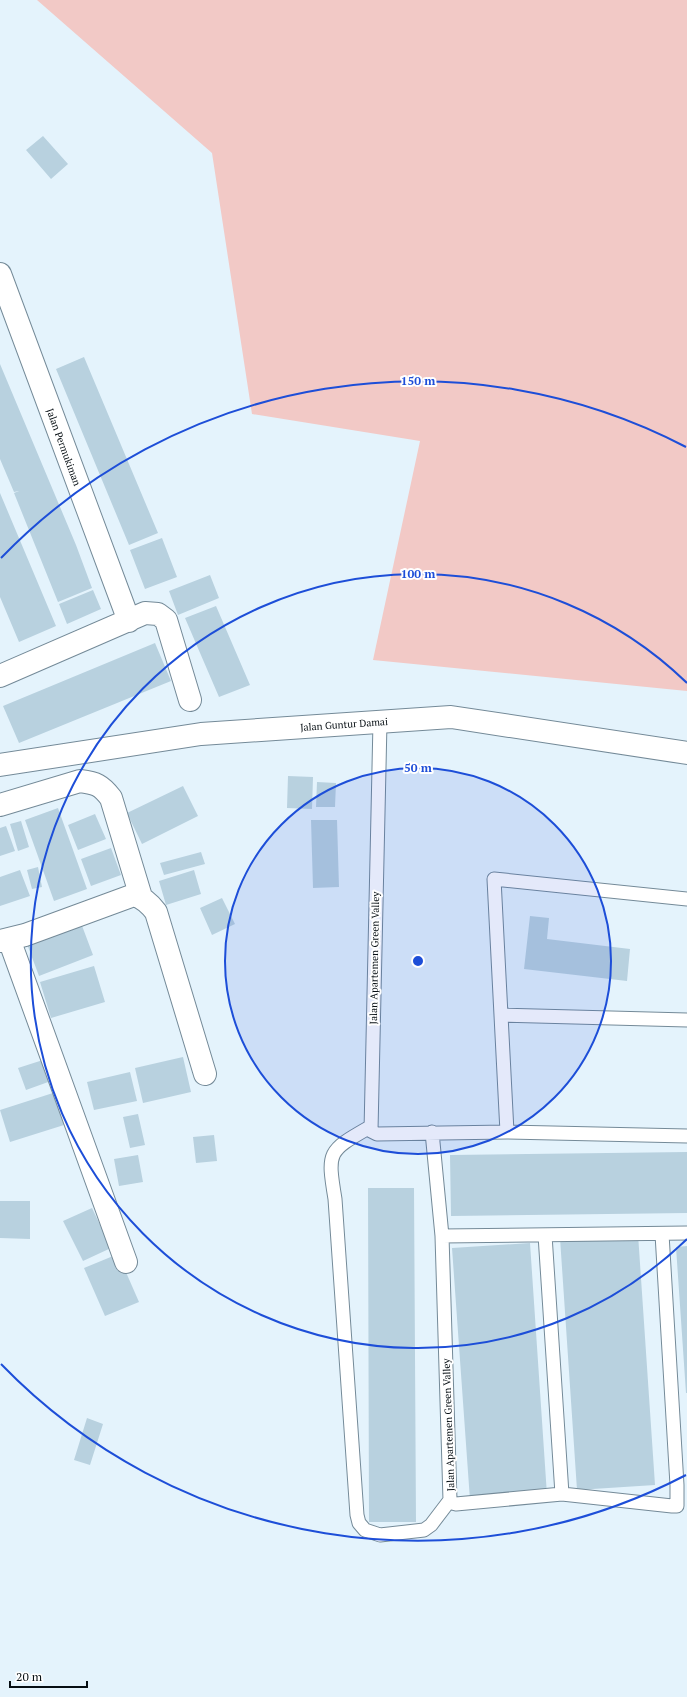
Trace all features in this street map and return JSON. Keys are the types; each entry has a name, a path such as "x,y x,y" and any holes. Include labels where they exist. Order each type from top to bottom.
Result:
{"street":[{"name":"Jalan Permukiman","path":"0,274 129,621"},
{"path":"1,671 129,621 145,613 158,614 166,620 190,700"},
{"name":"Jalan Guntur Damai","path":"0,765 201,734 451,717 687,753"},
{"path":"0,805 80,781 94,782 105,789 111,798 141,897"},
{"path":"126,1262 5,940 25,935 134,895 141,897 152,906 156,912 205,1074"}],"lane":[{"name":"Jalan Apartemen Green Valley","path":"370,1127 380,722"},
{"path":"507,1132 494,879 687,899"},
{"path":"501,1015 687,1020"},
{"path":"450,1500 431,1525 424,1530 380,1535 365,1530 359,1523 357,1514 335,1199 331,1174 332,1156 337,1148 344,1142 370,1127 373,1133 377,1134 507,1132 687,1136"},
{"name":"Jalan Apartemen Green Valley","path":"432,1132 442,1236 450,1500 452,1503 456,1504 562,1494 682,1506 677,1477 662,1234"},
{"path":"442,1236 687,1233"},
{"path":"545,1235 562,1494"}],"shaded area":[{"path":"37,0 687,0 687,691 373,660 420,441 252,414 212,153"}],"building":[{"path":"43,136 68,164 51,179 26,150"},
{"path":"84,357 158,533 129,545 56,369"},
{"path":"0,364 76,545 92,588 58,602 14,493 19,491 14,492 0,459"},
{"path":"0,493 56,626 19,642 0,597"},
{"path":"162,538 177,577 145,589 130,550"},
{"path":"210,575 219,598 178,615 169,591"},
{"path":"93,590 101,609 67,624 59,604"},
{"path":"216,606 250,685 219,697 185,618"},
{"path":"155,643 171,681 19,743 3,706"},
{"path":"288,776 313,777 312,809 287,808"},
{"path":"317,782 336,783 335,807 316,807"},
{"path":"183,786 198,816 142,844 127,813"},
{"path":"58,808 87,889 54,901 25,820"},
{"path":"95,814 106,839 78,850 68,825"},
{"path":"311,820 337,820 339,887 313,888"},
{"path":"21,821 29,847 18,851 10,824"},
{"path":"6,826 15,851 0,856 0,828"},
{"path":"111,848 121,875 91,886 81,859"},
{"path":"201,852 205,864 164,875 160,863"},
{"path":"38,867 42,887 32,889 27,870"},
{"path":"20,870 30,896 0,906 0,877"},
{"path":"194,870 201,894 166,905 159,881"},
{"path":"222,898 235,924 212,935 200,908"},
{"path":"530,916 549,918 547,939 630,949 627,981 524,969"},
{"path":"81,923 93,955 39,976 27,944"},
{"path":"94,966 105,1002 51,1018 40,982"},
{"path":"183,1057 191,1092 143,1103 135,1068"},
{"path":"43,1060 51,1081 26,1090 18,1068"},
{"path":"130,1072 137,1101 94,1110 87,1082"},
{"path":"53,1093 64,1125 10,1142 0,1110"},
{"path":"138,1114 145,1145 130,1148 123,1117"},
{"path":"214,1135 217,1161 196,1163 193,1137"},
{"path":"687,1152 687,1213 451,1216 450,1155"},
{"path":"138,1155 143,1182 119,1186 114,1159"},
{"path":"368,1188 414,1188 416,1522 369,1522"},
{"path":"0,1201 30,1201 30,1239 0,1238"},
{"path":"92,1208 111,1248 83,1261 63,1221"},
{"path":"638,1234 655,1485 577,1490 560,1238"},
{"path":"530,1243 547,1495 470,1500 452,1248"},
{"path":"687,1246 687,1393 686,1393 676,1247"},
{"path":"118,1254 139,1302 105,1316 84,1268"},
{"path":"87,1418 103,1424 90,1465 74,1460"}]}
